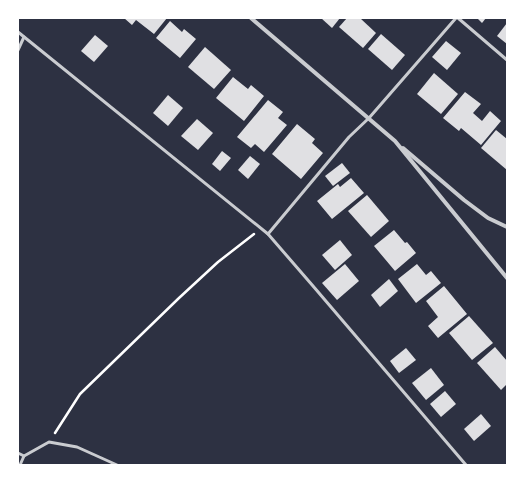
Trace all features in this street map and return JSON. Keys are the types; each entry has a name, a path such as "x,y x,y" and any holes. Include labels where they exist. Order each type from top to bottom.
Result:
{"street":[{"path":"251,18 464,200 488,218 507,227"},
{"path":"395,141 507,278"}],"lane":[{"path":"268,234 349,137 369,118 457,18 507,60"},
{"path":"18,32 268,234 466,465"},
{"path":"18,50 24,37"},
{"path":"20,465 24,456 49,442 77,447 117,465"},
{"path":"18,453 24,456"}],"path":[{"path":"49,442 80,394 190,287 218,262 261,229"}],"building":[{"path":"124,18 167,18 154,34 136,20 132,25"},
{"path":"321,18 340,18 332,28"},
{"path":"347,18 360,18 376,33 363,48 339,27"},
{"path":"477,18 486,18 482,23"},
{"path":"170,21 182,32 184,29 196,39 180,58 156,38"},
{"path":"507,23 507,44 497,36"},
{"path":"381,34 405,55 392,70 368,49"},
{"path":"95,35 108,46 94,62 81,51"},
{"path":"446,41 461,53 447,70 432,57"},
{"path":"205,47 231,70 214,89 188,67"},
{"path":"434,73 458,94 441,114 417,94"},
{"path":"233,77 248,89 251,85 264,96 244,121 216,98"},
{"path":"465,92 481,104 473,113 482,121 490,111 501,121 481,145 461,128 459,131 443,118"},
{"path":"168,95 183,108 168,126 153,113"},
{"path":"268,100 283,112 278,118 287,125 264,152 255,144 251,148 237,137"},
{"path":"197,119 213,133 198,150 181,136"},
{"path":"297,124 315,139 312,143 323,153 301,179 272,154"},
{"path":"496,130 507,139 507,170 481,148"},
{"path":"222,151 231,158 220,171 212,164"},
{"path":"250,156 260,164 248,179 238,170"},
{"path":"342,163 350,173 333,186 325,176"},
{"path":"351,178 364,193 332,219 317,201 338,184 340,187"},
{"path":"367,195 389,221 371,237 348,211"},
{"path":"394,230 416,253 395,271 374,246"},
{"path":"340,240 352,255 335,270 322,255"},
{"path":"345,264 359,281 337,300 322,283"},
{"path":"417,264 426,275 431,271 441,283 416,303 398,279"},
{"path":"389,279 398,291 380,307 371,295"},
{"path":"444,286 467,314 438,338 428,326 438,317 426,301"},
{"path":"469,316 493,343 472,360 449,333"},
{"path":"495,347 507,361 507,384 501,390 477,363"},
{"path":"406,348 416,360 399,373 390,361"},
{"path":"431,368 444,385 426,400 412,383"},
{"path":"445,391 456,404 441,417 430,404"},
{"path":"481,414 491,426 474,441 464,429"}]}
